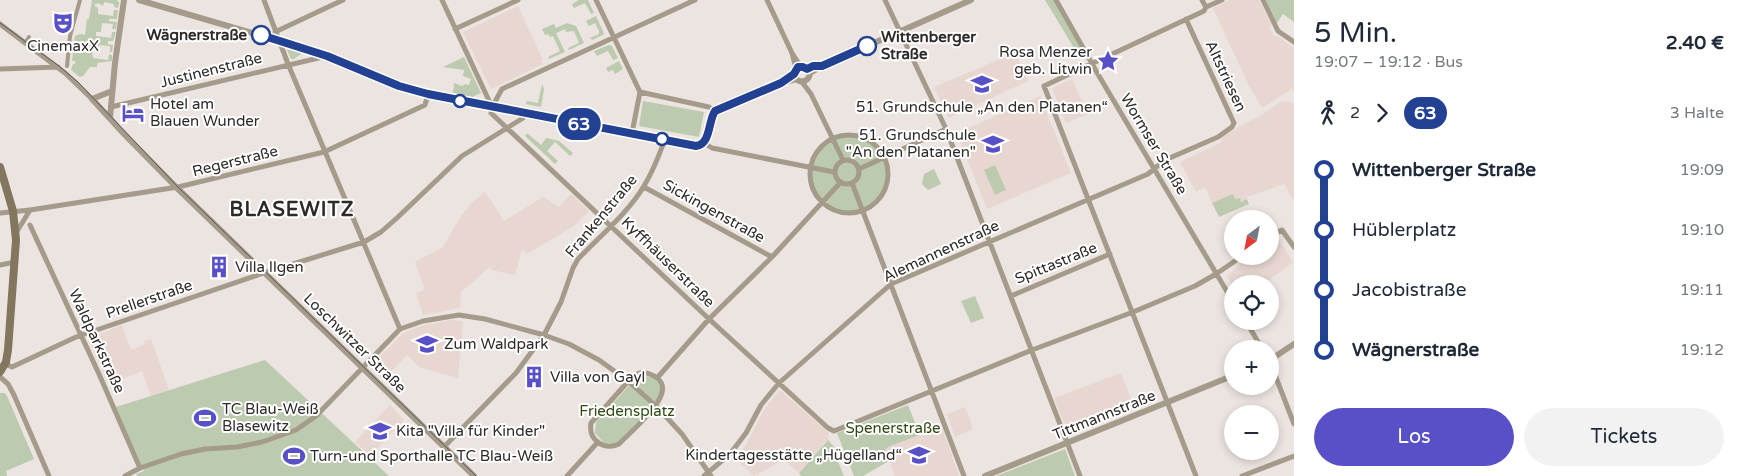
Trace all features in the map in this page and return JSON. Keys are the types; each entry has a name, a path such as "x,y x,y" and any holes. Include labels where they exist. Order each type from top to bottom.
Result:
{"main road":[{"path":"0,167 13,211 16,233 5,366"}],"street":[{"path":"67,66 72,18 80,0"},
{"path":"110,118 124,0"},
{"path":"139,0 278,40 327,56 399,86 428,94 696,146 704,143"},
{"path":"264,0 278,40 324,152 400,329"},
{"path":"275,32 343,0"},
{"path":"442,0 492,107"},
{"path":"455,29 518,0"},
{"path":"596,0 640,92 632,133"},
{"path":"492,107 502,89 695,0"},
{"path":"767,0 843,160"},
{"path":"885,0 946,129 1080,476"},
{"path":"704,143 715,111 971,0"},
{"name":"Wormser Straße","path":"1056,0 1224,287"},
{"path":"1202,0 1206,7"},
{"path":"1196,476 1044,86 1204,11 1206,7 1222,0"},
{"path":"1263,0 1278,30 1294,42"},
{"name":"Altstriesen","path":"1186,19 1234,123 1232,127 1218,137"},
{"name":"Loschwitzer Straße","path":"0,24 58,67 92,99 176,188 474,476"},
{"name":"Justinenstraße","path":"111,107 327,56"},
{"path":"0,69 58,67"},
{"path":"92,99 112,91"},
{"path":"640,92 709,107 715,111"},
{"name":"Regerstraße","path":"0,213 176,188 324,152 425,105 428,94"},
{"name":"Kyffhäuserstraße","path":"492,107 491,113 709,319 828,428 834,431 933,391"},
{"name":"Prellerstraße","path":"5,366 81,336 265,273 364,242 381,232 462,156 524,118 524,113"},
{"path":"859,168 946,129"},
{"path":"850,134 865,137 876,145 884,156 888,175 886,186 877,202 863,211 849,213 834,210 816,196 810,182 810,167 821,145 832,138 850,134"},
{"name":"Alemannenstraße","path":"708,475 730,454 779,383 891,284 1148,174 1165,160 1218,137"},
{"name":"Frankenstraße","path":"444,447 516,373 544,335 561,302 578,259 633,202 644,187 657,162 665,139"},
{"path":"704,143 712,148 834,172"},
{"path":"843,160 851,160 859,168 859,176 852,183 840,183 834,172 837,165 843,160"},
{"path":"658,378 709,319 772,257 840,183"},
{"path":"852,183 964,476"},
{"name":"Sickingenstraße","path":"644,187 772,257"},
{"path":"16,233 30,210"},
{"name":"Waldparkstraße","path":"30,225 140,468"},
{"path":"1279,231 1282,230 1294,248"},
{"name":"Spittastraße","path":"1011,296 1110,254"},
{"path":"0,265 15,262"},
{"path":"933,391 1195,286 1229,265"},
{"path":"125,476 140,468 181,454 262,442 296,430 316,416 400,329 423,320 459,315 485,318 544,335 569,344 599,360 628,381 656,406 682,434 708,475"},
{"path":"1279,355 1294,344"},
{"path":"642,372 658,378 664,388 662,397 656,406 619,444 607,447 598,442 592,433 591,423 628,381 633,376 642,372"},
{"path":"0,377 8,384 14,395 49,476"},
{"name":"Tittmannstraße","path":"985,476 1224,379"},
{"path":"1279,385 1294,424"},
{"path":"567,476 598,442"},
{"path":"1242,476 1294,456"}],"shaded area":[{"path":"1230,0 1259,0 1271,24 1270,28 1274,36 1278,36 1294,48 1294,92 1292,89 1262,108 1248,84 1213,8"},
{"path":"518,6 543,60 541,61 543,64 491,89 463,32"},
{"name":"51. Grundschule „An den Platanen“","path":"1016,54 1028,81 949,118 934,87"},
{"path":"1072,79 1088,114 1066,123 1052,88"},
{"name":"51. Grundschule \"An den Platanen\"","path":"1040,96 1071,173 987,209 957,133"},
{"path":"1280,102 1294,103 1294,201 1284,184 1247,197 1247,199 1241,202 1235,199 1233,195 1212,203 1205,187 1196,192 1180,162 1222,142 1221,137 1263,114"},
{"path":"485,192 504,221 543,197 559,207 571,194 589,211 574,226 527,254 522,249 515,275 491,270 491,266 461,292 460,308 423,315 416,293 425,290 415,262 443,247 459,219 471,203"},
{"path":"1279,239 1293,262 1276,275 1228,275 1240,265 1279,265"},
{"name":"Zum Waldpark","path":"451,320 463,321 458,378 419,367 407,355 383,380 372,368 372,365 403,333 424,325"},
{"path":"122,325 131,350 145,344 144,341 151,339 169,390 151,396 142,371 109,385 88,339"},
{"path":"1121,373 1135,409 1069,435 1054,398"},
{"path":"780,390 829,433 828,439 799,473 781,457 776,464 754,476 735,458 746,445 765,408"},
{"name":"Kita \"Villa für Kinder\"","path":"390,405 404,420 370,456 355,442"},
{"path":"965,407 970,418 972,430 955,437 947,414"},
{"name":"Kindertagesstätte „Hügelland“","path":"942,427 959,476 895,476 885,450 888,447"}],"green space":[{"path":"92,0 117,0 119,3 118,8 114,7 114,4 104,2 103,6 98,3 94,5 98,8 98,14 113,16 114,10 118,10 117,19 109,19 109,21 117,22 116,29 112,29 113,24 102,23 101,32 96,32 96,36 111,38 112,32 116,32 113,41 108,41 108,44 113,45 112,52 110,52 110,46 99,45 99,49 92,49 93,58 108,60 109,54 112,55 112,61 97,63 97,67 90,67 80,77 71,70 73,64 75,64 75,61 72,61 75,36 85,35"},
{"path":"579,0 588,0 594,13 591,14 585,3 574,8 572,4"},
{"path":"1045,0 1054,0 1083,50 1077,53"},
{"path":"1266,0 1294,0 1294,22 1283,14 1277,23"},
{"path":"596,16 604,33 592,40 590,38 599,34 599,31 595,23 589,26 586,21"},
{"path":"567,23 576,26 584,43 569,50 568,48 579,43 574,31 566,32 565,29 556,33 565,52 549,59 548,57 560,51 553,36 545,35 542,29 554,24 556,28"},
{"path":"609,45 612,46 618,58 613,60 608,51 597,56 594,51"},
{"path":"289,48 302,52 295,59 291,59 287,50"},
{"path":"464,57 481,93 472,97 453,93 454,83 462,86 465,84 469,85 471,79 463,76 464,70 443,67"},
{"path":"619,61 623,69 615,74 613,70 608,72 606,68"},
{"path":"542,84 544,89 541,107 526,104 527,101 538,103"},
{"path":"643,101 704,112 699,137 639,126"},
{"path":"527,133 541,145 546,138 559,141 573,153 570,156 555,142 547,151 558,161 555,164 525,136"},
{"path":"849,136 864,139 876,147 884,159 887,174 884,189 876,201 864,209 849,212 834,209 822,201 814,189 811,174 814,159 822,147 834,139"},
{"path":"995,165 1006,190 995,195 984,170"},
{"path":"934,169 941,184 928,190 922,184 924,174"},
{"path":"1233,194 1235,199 1240,198 1241,202 1247,199 1249,204 1235,210 1224,210 1224,215 1219,217 1212,203"},
{"path":"975,296 984,318 971,323 961,301"},
{"path":"265,360 389,476 137,476 136,474 144,471 116,407"},
{"name":"Friedensplatz","path":"640,376 656,380 660,386 661,394 648,412 618,442 614,444 604,443 595,433 596,422 636,378"},
{"path":"0,393 5,393 7,396 34,459 6,471 7,476 0,476"},
{"name":"Spenerstraße","path":"908,405 920,435 888,447 885,450 889,461 863,476 854,476 837,433"},
{"path":"828,440 839,452 836,457 844,476 801,476 799,473"},
{"path":"1065,449 1075,476 996,476"}],"tram line":[{"path":"0,23 78,82 178,187 476,476"}],"bus line":[{"name":"63","path":"261,35 344,62 399,86 428,94 461,102 696,146 704,143 715,111 781,83 794,74 798,67 807,69 813,66 822,66 867,46"}],"place":[{"name":"CinemaxX","path":"63,23"},
{"name":"Wägnerstraße","path":"261,35"},
{"name":"Wittenberger Straße","path":"867,46"},
{"name":"Rosa Menzer geb. Litwin","path":"1108,61"},
{"name":"51. Grundschule „An den Platanen“","path":"982,84"},
{"name":"Hotel am Blauen Wunder","path":"133,113"},
{"name":"51. Grundschule \"An den Platanen\"","path":"993,144"},
{"name":"Villa Ilgen","path":"219,267"},
{"name":"Zum Waldpark","path":"427,344"},
{"name":"Villa von Gayl","path":"534,377"},
{"name":"TC Blau-Weiß Blasewitz","path":"205,418"},
{"name":"Kita \"Villa für Kinder\"","path":"380,431"},
{"name":"Kindertagesstätte „Hügelland“","path":"919,455"},
{"name":"Turn-und Sporthalle TC Blau-Weiß","path":"294,456"}],"district":[{"name":"BLASEWITZ","path":"292,209"}]}
